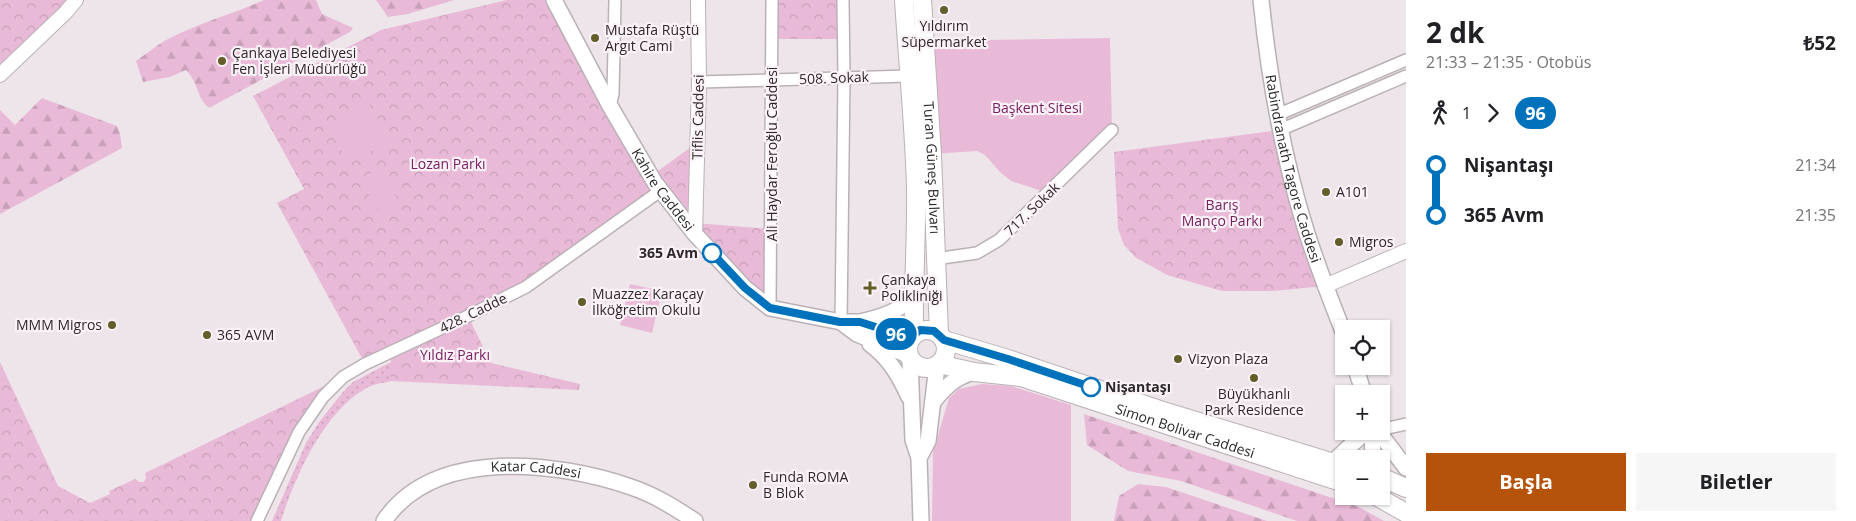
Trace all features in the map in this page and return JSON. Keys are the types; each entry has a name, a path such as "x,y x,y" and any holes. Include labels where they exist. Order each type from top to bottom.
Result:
{"main road":[{"name":"Kahire Caddesi","path":"554,0 610,106 660,191 695,234 745,288 770,308 840,322 859,328"},
{"name":"Turan Güneş Bulvarı","path":"904,0 916,185 911,347"},
{"name":"Turan Güneş Bulvarı","path":"922,0 932,154 937,301 942,337"},
{"name":"Rabindranath Tagore Caddesi","path":"1262,0 1269,72 1279,122 1305,226 1338,320"},
{"path":"859,328 894,312 914,297 922,307 930,307 937,301"},
{"path":"859,328 911,347 920,367 926,369 938,365 945,357 946,351 942,337 927,329 911,347 913,440 919,458 921,521"},
{"path":"859,328 893,366 912,402"},
{"name":"Simon Bolivar Caddesi","path":"942,337 1160,410 1335,463"},
{"path":"919,458 928,442 938,365"},
{"name":"Simon Bolivar Caddesi","path":"938,365 974,372 1021,377 1335,480"},
{"path":"932,403 944,388 955,379 974,372"},
{"path":"1350,450 1358,440"},
{"path":"1385,440 1406,468"},
{"name":"Katar Caddesi","path":"384,521 406,497 433,482 466,471 490,466 522,465 563,470 633,487 666,502 695,521"},
{"path":"1390,481 1406,488"},
{"path":"1390,504 1406,513"}],"street":[{"path":"0,74 66,12 76,0"},
{"path":"610,106 613,94 615,0"},
{"name":"Tiflis Caddesi","path":"695,234 699,82 698,0"},
{"name":"Ali Haydar Feroğlu Caddesi","path":"770,308 772,0"},
{"path":"840,322 844,78 843,0"},
{"path":"1279,122 1406,60"},
{"name":"508. Sokak","path":"699,82 909,76"},
{"path":"1279,122 1406,76"},
{"name":"717. Sokak","path":"935,258 977,253 999,240 1112,130"},
{"name":"428. Cadde","path":"257,521 299,432 323,397 343,377 365,364 526,287 660,191"},
{"path":"1325,286 1406,251"},
{"path":"1390,428 1406,424"}],"green space":[{"path":"0,0 76,0 0,75"},
{"path":"264,0 316,0 322,14 353,28 350,32 209,108 186,70 170,77 143,82 136,61 156,47 192,28"},
{"path":"376,0 454,0 408,14 388,17"},
{"name":"Lozan Parkı","path":"507,0 554,0 651,176 698,142 695,223 771,229 770,308 660,191 593,239 468,316 491,363 580,384 579,390 391,381 391,354 365,364 277,203 304,189 253,96 381,30"},
{"path":"772,0 843,0 844,39 772,39"},
{"name":"Başkent Sitesi","path":"1110,38 1112,130 1048,193 1011,181 985,155 977,151 932,154 925,41"},
{"path":"42,98 117,126 122,148 0,214 0,110 15,125"},
{"path":"368,102 390,140 349,164 327,126"},
{"name":"Barış Manço Parkı","path":"1280,130 1325,286 1273,291 1222,291 1167,275 1135,257 1124,245 1118,229 1114,152"},
{"path":"380,167 399,202 380,213 360,179"},
{"path":"630,284 662,291 652,333 620,325"},
{"path":"0,362 58,486 90,503 110,494 109,491 135,479 139,482 144,482 146,478 145,473 343,377 323,397 257,521 0,521"},
{"path":"391,362 391,381 368,387 350,400 324,430 312,448 294,485 281,521 272,521 306,443 319,422 353,382"},
{"path":"982,384 1011,386 1071,405 1071,521 932,521 933,452 949,398 959,389"},
{"path":"1084,414 1335,499 1335,505 1353,505 1359,507 1384,521 1297,521 1181,481 1128,471 1087,445"},
{"path":"1138,484 1166,487 1267,521 1114,521 1119,496"}],"bus line":[{"name":"96","path":"712,253 745,288 770,308 840,322 860,322 910,338 920,330 927,329 940,334 944,340 1091,387"}],"place":[{"name":"Yıldırım Süpermarket","path":"944,10"},
{"name":"Mustafa Rüştü Argıt Cami","path":"595,38"},
{"name":"Çankaya Belediyesi Fen İşleri Müdürlüğü","path":"222,61"},
{"name":"A101","path":"1326,192"},
{"name":"Migros","path":"1339,242"},
{"name":"365 Avm","path":"712,253"},
{"name":"Çankaya Polikliniği","path":"870,288"},
{"name":"Muazzez Karaçay İlköğretim Okulu","path":"582,302"},
{"name":"MMM Migros","path":"112,325"},
{"name":"365 AVM","path":"207,335"},
{"name":"Vizyon Plaza","path":"1178,359"},
{"name":"Büyükhanlı Park Residence","path":"1254,378"},
{"name":"Nişantaşı","path":"1091,387"},
{"name":"Funda ROMA B Blok","path":"753,485"}],"park label":[{"name":"Yıldız Parkı","path":"455,355"}]}
